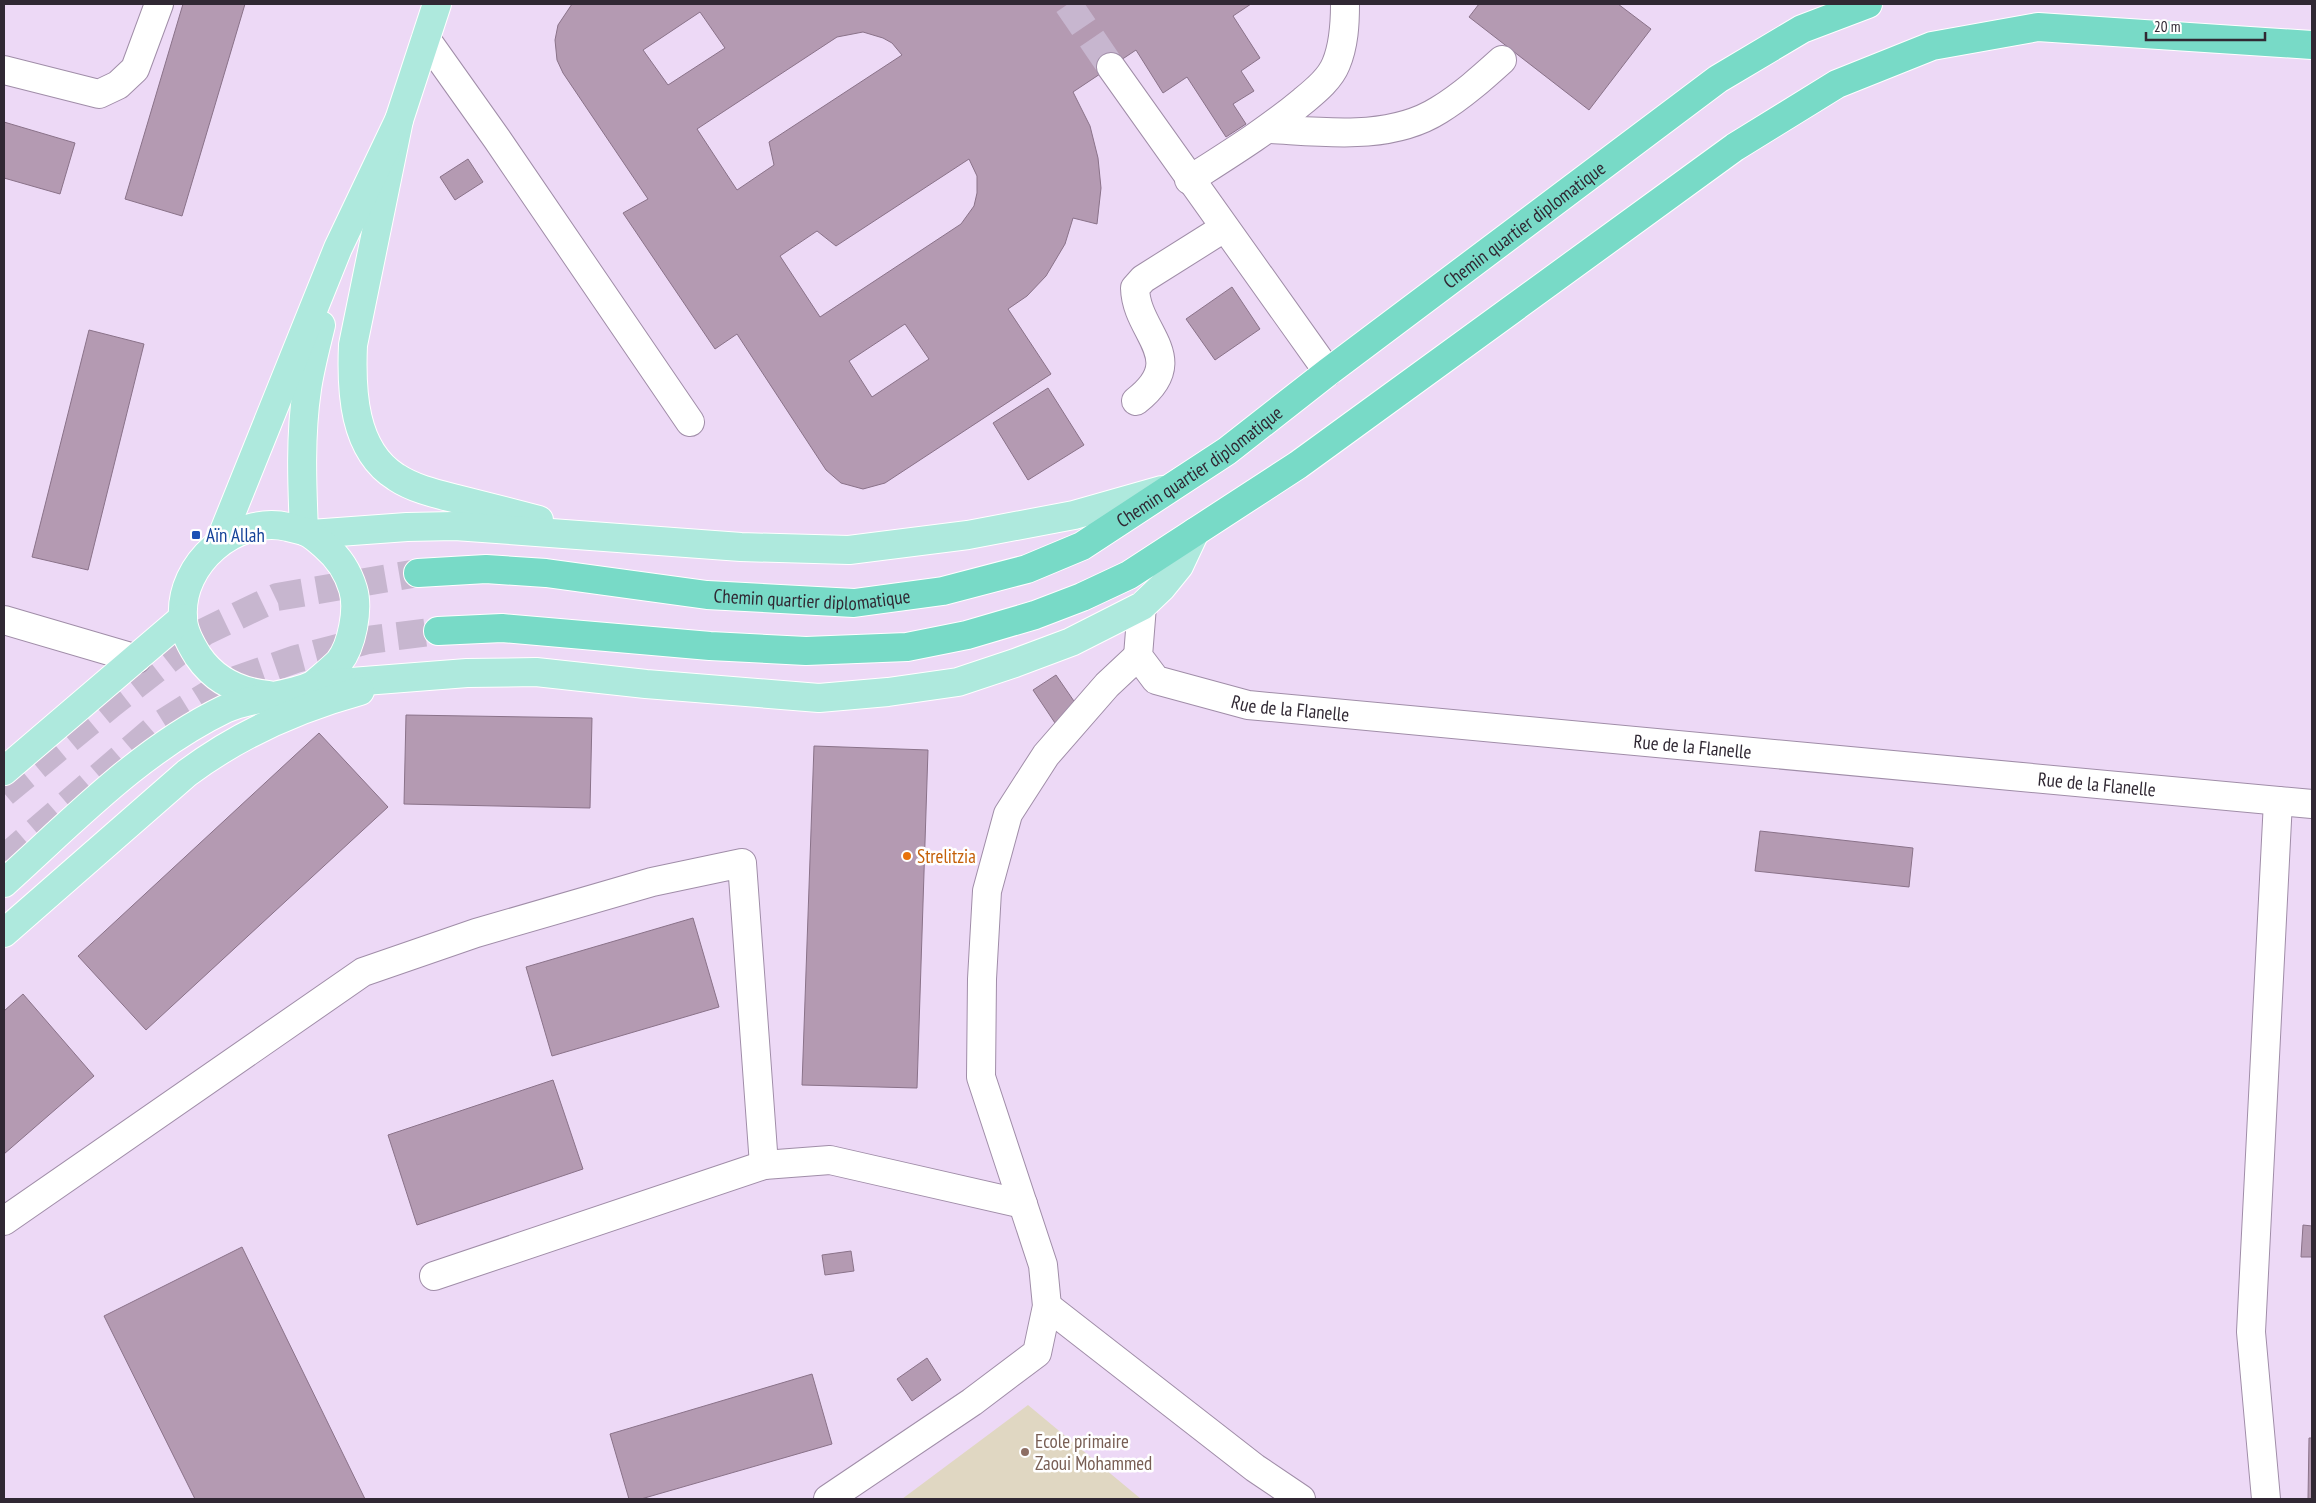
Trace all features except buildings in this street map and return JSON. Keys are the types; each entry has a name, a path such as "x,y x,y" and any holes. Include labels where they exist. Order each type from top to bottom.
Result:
{"highway":[{"name":"Chemin quartier diplomatique","path":"418,573 486,569 546,573 707,595 854,603 943,590 1027,568 1082,546 1227,451 1328,372 1718,80 1802,29 1863,4"},
{"path":"438,631 511,629 806,652 907,647 967,635 1035,615 1082,597 1129,575 1298,465 1735,147 1837,84 1932,46 2038,27 2312,45"}],"main road":[{"path":"437,4 399,120 353,345 352,383 357,415 368,446 380,463 395,477 416,487 603,537"},
{"path":"220,541 338,248 399,120"},
{"path":"313,685 340,660 355,627 354,590 338,558 308,532 302,476 307,389 338,248"},
{"path":"276,696 250,693 226,683 205,666 190,644 182,618 185,596 192,576 204,557 220,541 249,527 277,524 308,532 455,526 741,547 849,550 968,535 1055,518 1171,488"},
{"path":"4,884 151,753 190,727 228,708 296,692 313,685 467,673 536,672 646,684 820,698 888,692 958,682 1070,642 1142,606 1162,587 1179,566 1195,532"},
{"path":"4,772 182,618"},
{"path":"4,933 186,772 218,750 248,733 280,720 350,694 411,677"}],"street":[{"path":"4,70 99,94 118,85 135,69 159,4"},
{"path":"1189,180 1270,128 1321,86 1336,66 1342,48 1345,4"},
{"path":"426,39 497,138 690,422"},
{"path":"1270,128 1335,132 1377,131 1413,123 1438,111 1466,92 1502,60"},
{"path":"1110,67 1328,372"},
{"path":"1136,401 1149,390 1160,363 1158,346 1135,300 1135,288 1144,279 1224,228"},
{"path":"828,1499 972,1402 1037,1353 1047,1306 1043,1265 981,1077 982,979 987,891 1008,814 1046,755 1107,685 1138,656 1142,606"},
{"path":"4,620 137,658"},
{"name":"Rue de la Flanelle","path":"1138,656 1156,680 1248,705 2312,804"},
{"path":"2266,1499 2251,1332 2278,801"},
{"path":"4,1221 363,972 522,919 652,882 742,863 764,1165"},
{"path":"434,1276 764,1165 830,1160 1023,1204"},
{"path":"1047,1306 1255,1468 1301,1499"}],"shaded area":[{"name":"Ecole primaire Zaoui Mohammed","path":"1028,1405 1141,1499 902,1499"}],"tunnel":[{"path":"1068,4 1111,67"},
{"path":"4,793 110,705 204,632 277,597 418,573"},
{"path":"4,859 158,726 227,683 296,659 368,640 438,631"}],"place":[{"name":"Aïn Allah","path":"196,535"},
{"name":"Strelitzia","path":"907,856"},
{"name":"Ecole primaire Zaoui Mohammed","path":"1025,1452"}]}
